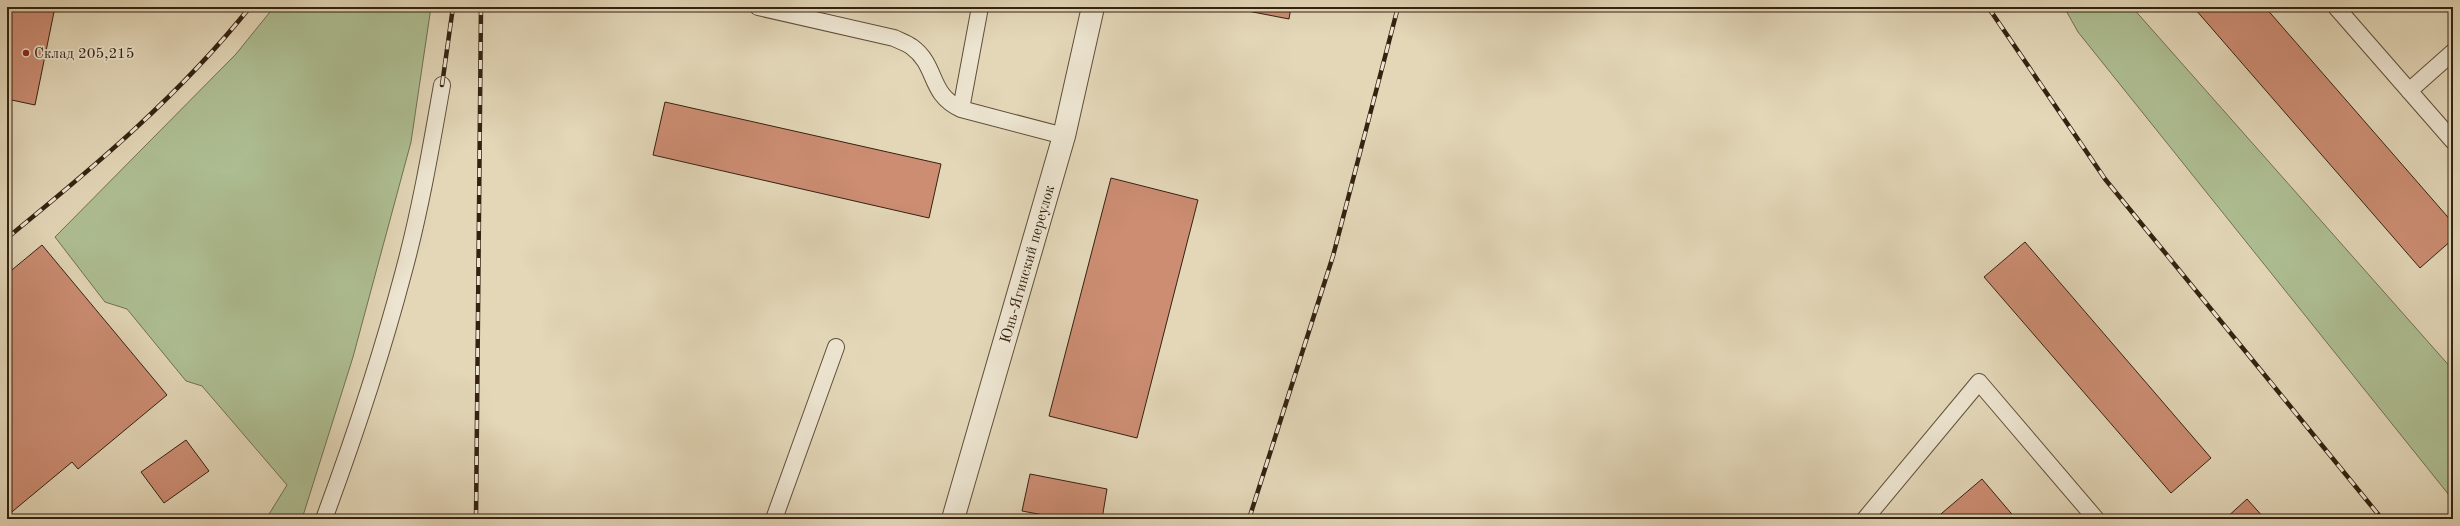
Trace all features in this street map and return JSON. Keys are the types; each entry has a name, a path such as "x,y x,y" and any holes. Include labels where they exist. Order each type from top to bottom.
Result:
{"street":[{"name":"Юнь-Ягинский переулок","path":"953,519 1064,136 1093,7"}],"lane":[{"path":"758,7 894,38 912,46 930,70 940,95 948,103 961,109 1064,136"},
{"path":"961,109 980,7"},
{"path":"2336,7 2453,141"},
{"path":"2409,91 2453,52"},
{"path":"324,519 357,428 404,273 431,151 442,85"},
{"path":"774,519 836,346"},
{"path":"1865,519 1979,382 2096,519"}],"green space":[{"path":"274,7 431,7 411,142 353,357 302,519 266,519 287,485 202,386 186,381 127,309 105,302 55,237 236,54"},
{"path":"2064,7 2132,7 2453,370 2453,500 2078,32"}],"building":[{"name":"Склад 205,215","path":"7,7 55,7 35,105 7,99"},
{"path":"1227,7 1291,7 1289,19"},
{"path":"2197,7 2265,7 2453,223 2453,239 2420,268 2195,9"},
{"path":"665,102 941,164 929,218 653,155"},
{"path":"1111,178 1198,200 1137,438 1049,416"},
{"path":"2025,242 2211,458 2171,493 1984,277"},
{"path":"42,245 167,395 78,469 72,462 7,516 7,274"},
{"path":"186,440 209,471 164,503 141,472"},
{"path":"1030,474 1107,489 1102,519 1065,519 1022,511"},
{"path":"1982,479 2016,519 1935,519"},
{"path":"2247,499 2265,519 2225,519"}],"railway":[{"path":"7,238 104,157 135,129 195,70 250,7"},
{"path":"442,85 453,7"},
{"path":"476,519 481,7"},
{"path":"1249,519 1333,256 1398,7"},
{"path":"1988,7 2105,179 2382,519"}],"place":[{"name":"Склад 205,215","path":"26,53"}]}
